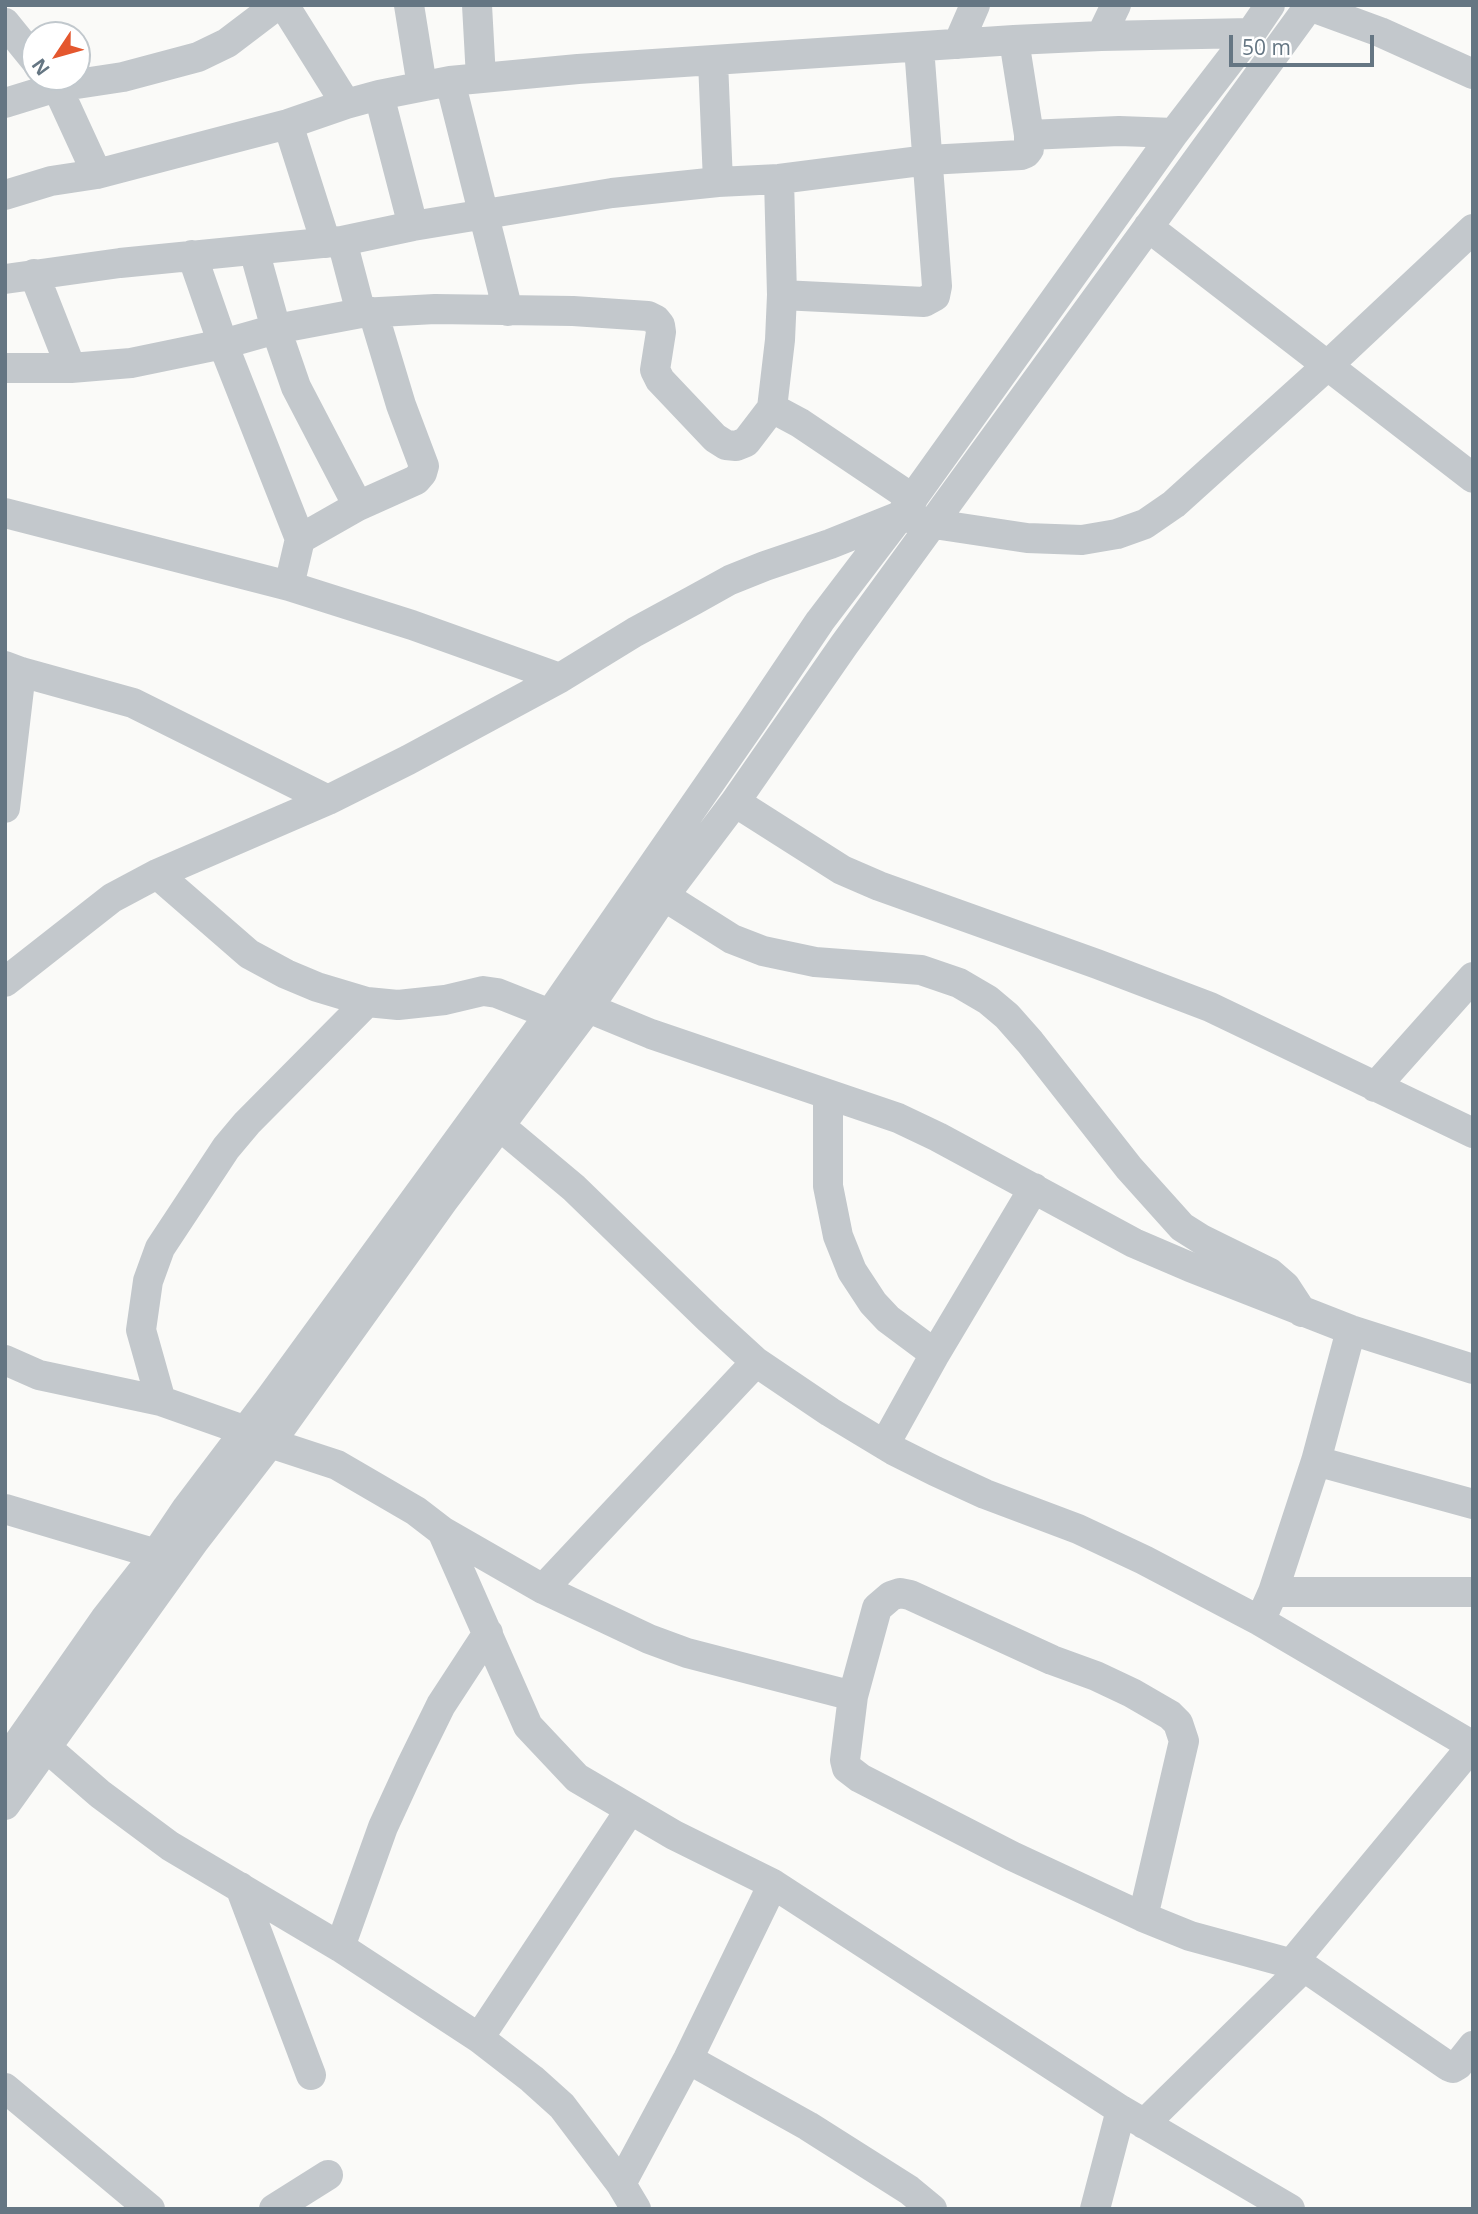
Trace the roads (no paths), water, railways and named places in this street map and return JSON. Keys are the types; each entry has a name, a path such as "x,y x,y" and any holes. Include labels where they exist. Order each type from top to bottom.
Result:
{"street":[{"path":"91,79 122,77 198,57 227,43 277,5"},
{"path":"284,5 346,103"},
{"path":"409,5 484,214 508,311"},
{"path":"477,5 481,78"},
{"path":"958,44 975,5"},
{"path":"1101,36 1116,5"},
{"path":"5,1762 187,1508 258,1437 435,1212 588,1008 820,621 906,507 1270,5"},
{"path":"5,1805 225,1499 258,1437 550,1014 735,802 845,645 1310,6 1380,32 1473,74"},
{"path":"5,23 21,43"},
{"path":"5,195 51,181 97,174 288,124 346,103 436,83 578,69 1014,40 1251,33"},
{"path":"71,368 20,277 334,242 612,193 779,179 928,160 1021,155 1029,149 1029,135 1014,40"},
{"path":"782,295 924,302 932,299 937,286 919,47"},
{"path":"713,61 718,183"},
{"path":"5,103 32,91"},
{"path":"57,91 97,174"},
{"path":"379,95 413,226"},
{"path":"288,124 334,242 367,313 424,466 416,480 358,506 300,538"},
{"path":"1029,135 1119,131 1167,144 1186,175"},
{"path":"5,368 71,368 131,363 223,344 276,329 367,313 435,309 573,311 648,316 660,326 655,370 660,380 715,438 726,445 736,446 746,442 772,408 782,295 779,179"},
{"path":"1148,227 1473,478"},
{"path":"772,408 800,423 906,507 934,524 1027,538 1082,540 1117,534 1145,524 1174,504 1327,366 1461,260 1473,229"},
{"path":"254,250 276,329 296,387 358,506"},
{"path":"192,256 223,344 300,538 289,586"},
{"path":"5,982 112,898 157,874 328,800 408,760 560,678 635,632 730,580 906,507"},
{"path":"5,513 289,586 412,625 560,678"},
{"path":"5,808 13,669 133,703 328,800"},
{"path":"735,802 842,870 1210,1007 1473,1133"},
{"path":"157,874 249,954 317,987 367,1002 421,1004 483,990 550,1014"},
{"path":"661,885 732,939 763,951 815,962 921,970 959,982 988,1000 1007,1016 1030,1042 1129,1168 1182,1227 1270,1273 1285,1286 1302,1312"},
{"path":"1375,1087 1473,977"},
{"path":"161,1401 141,1330 148,1281 160,1248 226,1148 367,1002"},
{"path":"588,1008 651,1034 898,1118 1134,1243 1351,1331 1473,1369"},
{"path":"828,1095 828,1186 842,1247 852,1271 873,1303 888,1319 935,1354"},
{"path":"500,1126 575,1188 755,1362 885,1444 935,1471 985,1494 1078,1529 1144,1560 1260,1621 1472,1746 1298,1965 1133,2117 1095,2209"},
{"path":"885,1444 1034,1188"},
{"path":"1260,1621 1273,1592 1315,1461 1351,1331"},
{"path":"5,1360 40,1375 161,1401 337,1465 416,1511 442,1531 543,1589 649,1639 687,1653 853,1696"},
{"path":"543,1589 755,1362"},
{"path":"1315,1461 1473,1504"},
{"path":"5,1510 156,1554"},
{"path":"442,1531 528,1726 577,1778 674,1835 773,1884 1133,2117 1290,2209"},
{"path":"1273,1592 1473,1592"},
{"path":"1143,1917 1184,1741 1178,1723 1170,1715 1132,1693 1096,1676 1052,1660 910,1595 900,1593 891,1596 877,1608 853,1696 845,1760 847,1768 860,1778 1012,1856 1143,1917 1190,1936 1298,1965 1440,2063 1452,2068 1458,2065 1473,2046"},
{"path":"340,1947 383,1828 412,1764 441,1705 488,1633"},
{"path":"47,1748 100,1794 170,1846 340,1947 480,2038 562,2106 628,2196"},
{"path":"480,2038 630,1810"},
{"path":"628,2196 688,2059 773,1884"},
{"path":"240,1887 311,2076"},
{"path":"688,2059 808,2126 909,2190 932,2209"},
{"path":"5,2088 150,2209"},
{"path":"274,2209 328,2175"}]}
